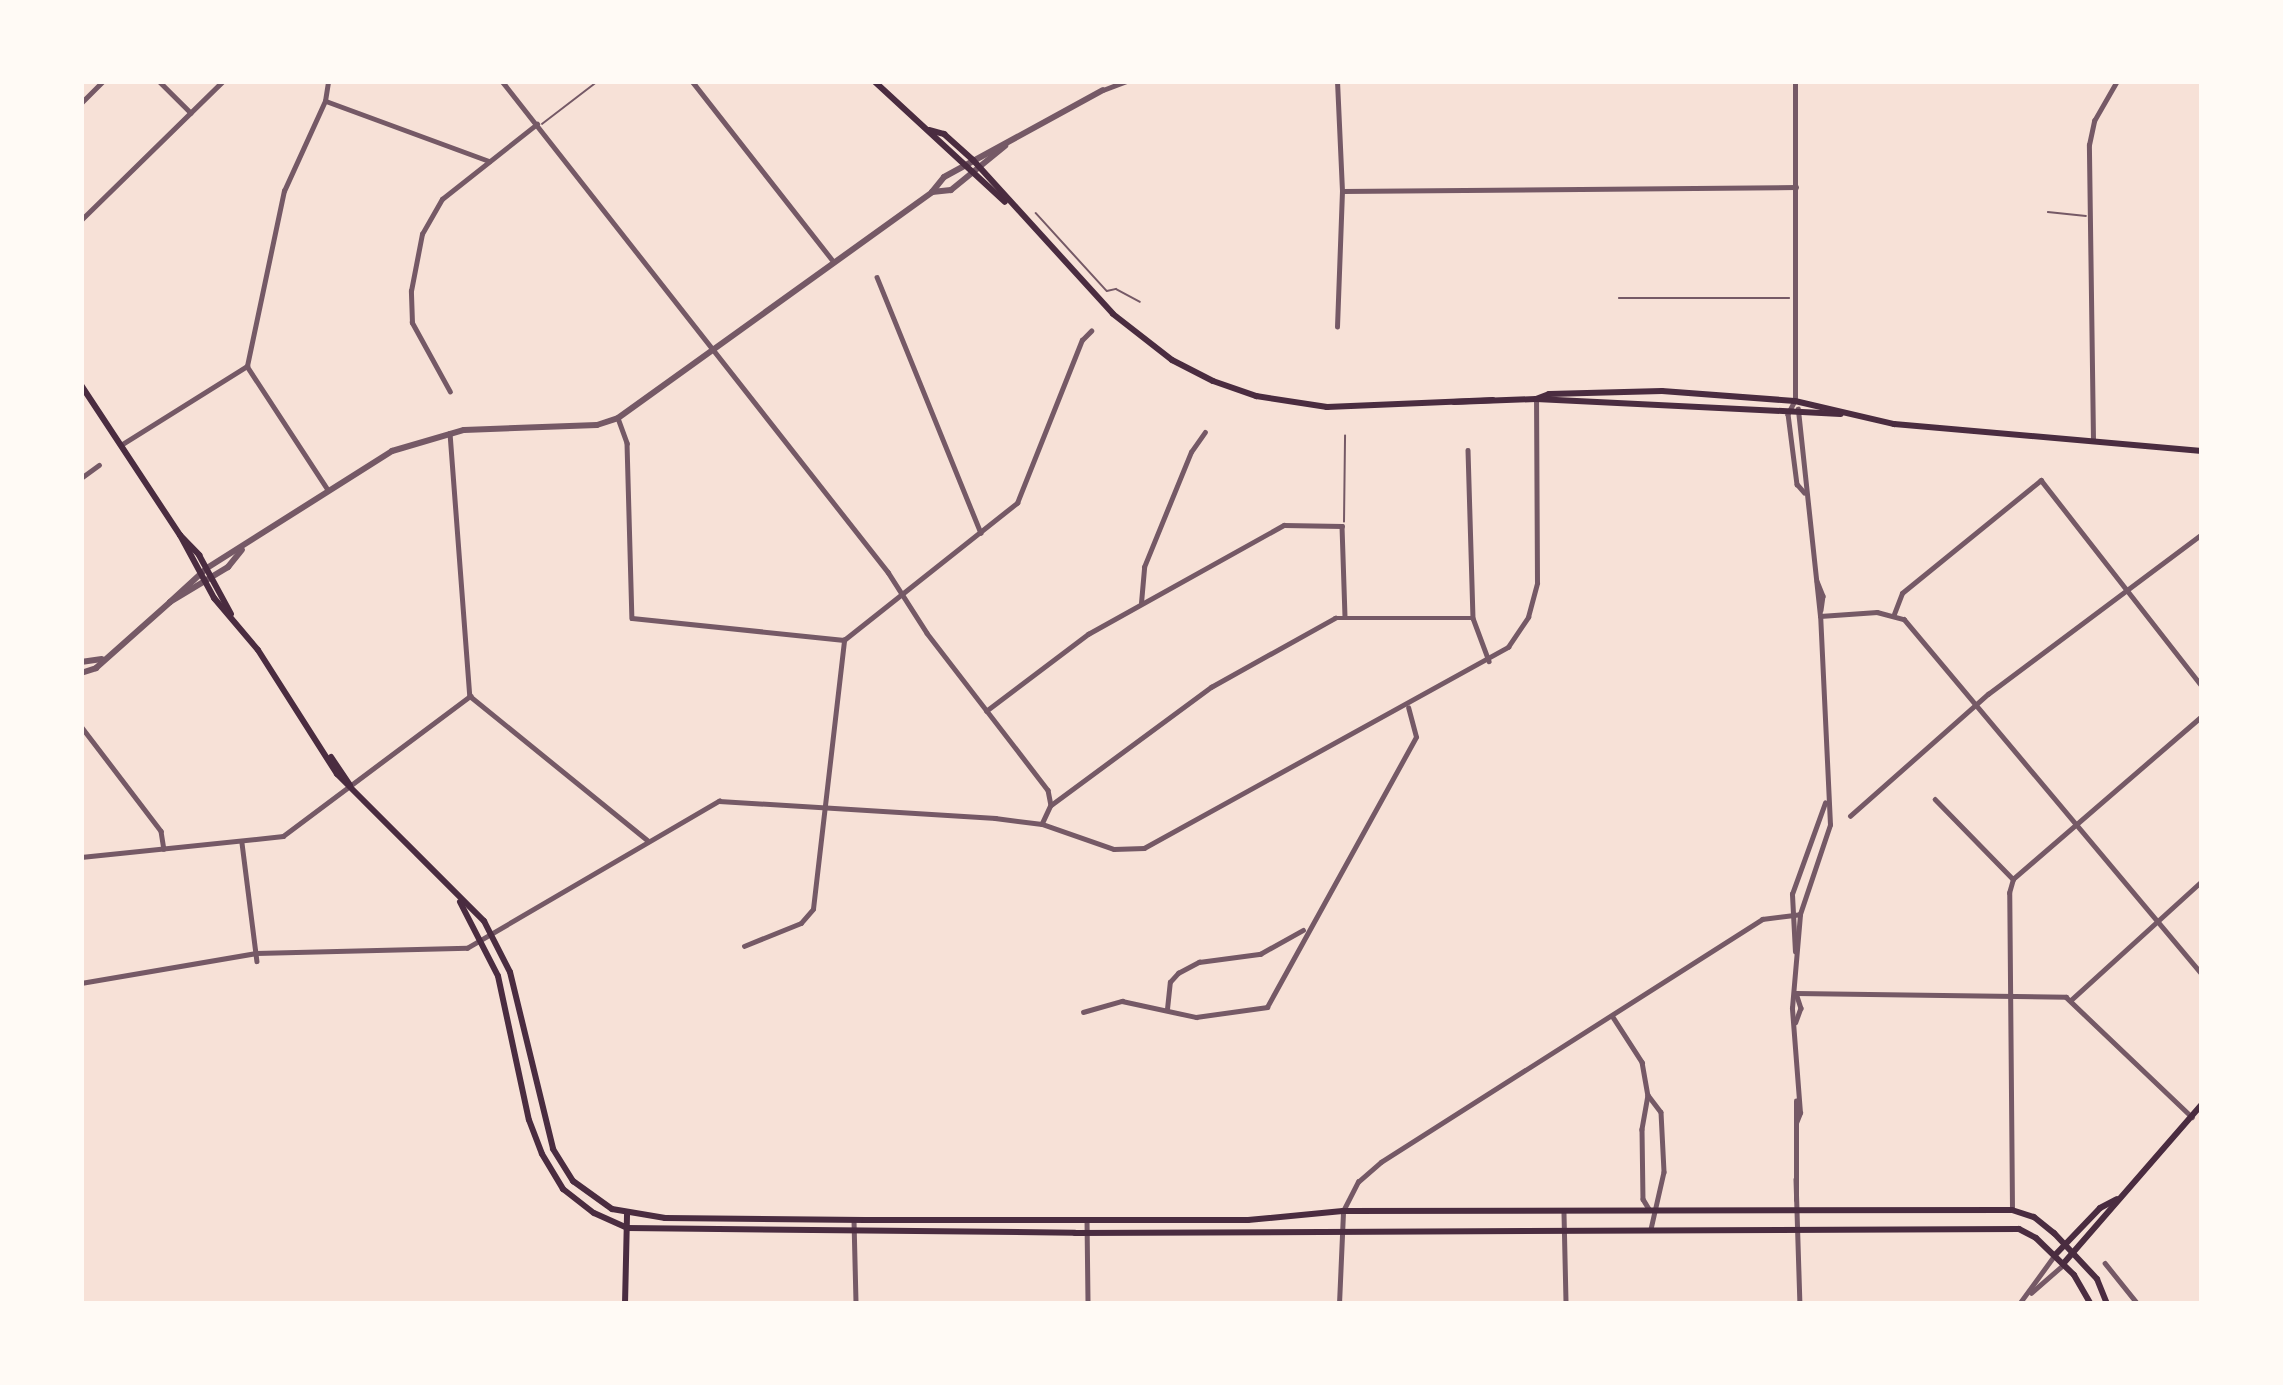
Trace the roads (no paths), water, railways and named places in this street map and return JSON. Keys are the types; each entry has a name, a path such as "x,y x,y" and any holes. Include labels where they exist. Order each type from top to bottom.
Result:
{"main road":[{"path":"874,81 970,175 1008,204"},
{"path":"929,130 944,134 973,160 1008,204 1113,314 1172,360 1256,396 1321,406 1536,399 1801,416 1845,414"},
{"path":"81,385 180,536 214,578 232,614 328,754 344,769 351,787 494,937 510,972 553,1149 587,1195 627,1213 665,1218 1248,1220 1343,1211 2012,1210 2033,1217 2065,1244 2098,1279 2107,1304"},
{"path":"1536,399 1549,394 1663,391 1795,401 1921,427 2202,452"},
{"path":"180,536 204,584 232,614"},
{"path":"460,902 498,976 529,1120 542,1154 563,1189 594,1213 627,1228 2019,1229 2081,1282 2091,1304"},
{"path":"2063,1264 2202,1108"},
{"path":"2055,1256 2100,1208 2117,1199"},
{"path":"625,1304 627,1213"}],"street":[{"path":"81,103 103,81"},
{"path":"159,81 191,113"},
{"path":"81,220 224,81"},
{"path":"328,81 325,101 284,191 247,366 328,490"},
{"path":"502,81 903,595 1048,790 1052,805"},
{"path":"692,81 833,262"},
{"path":"81,673 198,574 392,451 450,433 597,425 618,418 932,192 961,166 1126,81"},
{"path":"1337,81 1342,191 1337,327"},
{"path":"1795,81 1795,401 1801,416 1804,493 1816,581 1823,596 1820,616 1830,826 1800,914 1797,956 1796,993 1802,1008 1796,1023 1800,1304"},
{"path":"1876,81 2065,81"},
{"path":"2093,440 2088,217 2093,121 2117,81"},
{"path":"325,101 489,161"},
{"path":"450,392 412,323 410,292 431,211 538,125"},
{"path":"932,192 951,190 1007,143"},
{"path":"1342,191 1796,187"},
{"path":"877,277 981,533"},
{"path":"618,418 627,443 632,618 844,640 1017,503 1082,340 1091,331"},
{"path":"121,445 247,366"},
{"path":"81,982 256,957 450,951 482,942 719,801 1042,824 1114,849 1144,848 1489,661 1522,628 1537,583 1536,399"},
{"path":"1795,401 1788,414 1797,484 1804,493"},
{"path":"1141,603 1144,566 1191,452 1205,432"},
{"path":"450,433 470,696 648,842"},
{"path":"1468,450 1473,619 1489,661"},
{"path":"81,478 99,465"},
{"path":"1894,614 1902,593 2036,482 2046,483 2202,686"},
{"path":"986,711 1088,634 1284,525 1342,526 1345,617"},
{"path":"1850,816 1976,704 2126,586 2202,534"},
{"path":"170,602 214,578 242,550"},
{"path":"1820,616 1894,614 1976,704 2202,974"},
{"path":"1042,824 1052,805 1211,687 1345,617 1473,619"},
{"path":"743,946 811,915 844,640"},
{"path":"81,662 102,659"},
{"path":"81,857 283,836 470,696"},
{"path":"1083,1012 1122,1001 1207,1017 1263,1011 1416,737 1408,707"},
{"path":"2013,879 2202,716"},
{"path":"81,726 161,831 164,849"},
{"path":"1797,956 1790,913 1798,874 1827,797"},
{"path":"1935,800 2013,879 2012,1210"},
{"path":"242,843 256,957"},
{"path":"2071,1000 2202,881"},
{"path":"1339,1304 1343,1211 1358,1182 1382,1162 1762,919 1800,914"},
{"path":"1167,1010 1170,982 1178,973 1199,962 1260,954 1307,927"},
{"path":"1796,993 2060,995 2071,1000 2192,1118"},
{"path":"1613,1017 1642,1063 1648,1095 1642,1129 1643,1199 1652,1214"},
{"path":"1648,1095 1661,1112 1664,1172 1651,1229"},
{"path":"1564,1213 1566,1304"},
{"path":"854,1219 856,1304"},
{"path":"1087,1220 1088,1304"},
{"path":"2021,1302 2055,1256"},
{"path":"2105,1263 2138,1304"},
{"path":"2021,1302 2063,1264"}],"lane":[{"path":"538,125 598,81"},
{"path":"2048,212 2088,217"},
{"path":"1036,213 1107,291 1115,289 1140,302"},
{"path":"1619,298 1796,298"},
{"path":"1342,526 1345,436"}]}
